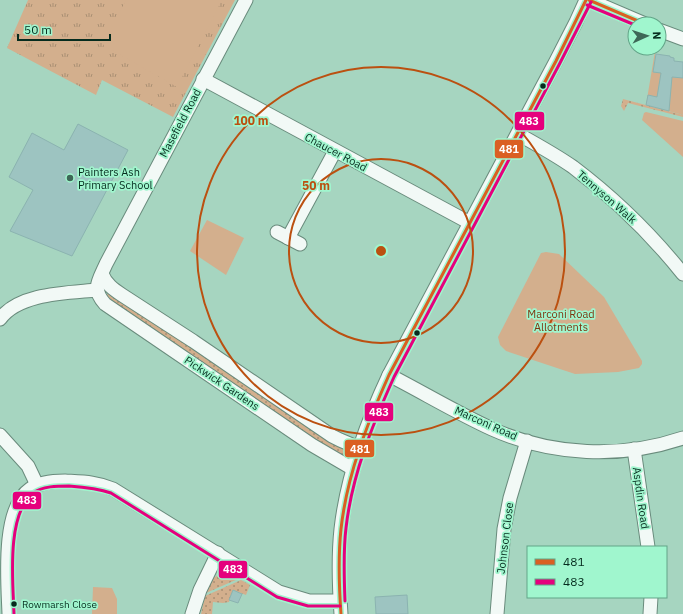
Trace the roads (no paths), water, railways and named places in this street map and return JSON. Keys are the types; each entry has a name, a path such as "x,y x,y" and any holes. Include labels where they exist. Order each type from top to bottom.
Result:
{"street":[{"name":"Masefield Road","path":"97,290 97,283 109,258 246,0"},
{"path":"9,614 7,559 4,541 12,518 18,504 26,492 37,485 62,481 92,482 122,493 250,574 283,593 309,601 341,607 339,567 341,532 345,502 359,448 369,420 389,375 588,0 627,16"},
{"path":"667,33 683,39"},
{"name":"Chaucer Road","path":"203,79 470,223"},
{"name":"Tennyson Walk","path":"518,134 572,166 609,196 657,243 683,274"},
{"path":"288,238 336,151"},
{"name":"Pickwick Gardens","path":"102,274 106,282 122,295 332,436 359,448"},
{"path":"0,319 12,307 30,299 97,290"},
{"name":"Pickwick Gardens","path":"97,290 100,297 110,307 312,445 353,469"},
{"name":"Marconi Road","path":"389,375 493,429 527,441 554,448 580,451 614,452 661,444 683,438"},
{"path":"0,435 28,466 37,485"},
{"name":"Johnson Close","path":"497,614 504,529 510,498 527,441"},
{"name":"Aspdin Road","path":"634,449 648,546"},
{"path":"192,614 200,590 218,554"},
{"path":"650,614 651,598"}],"place":[{"name":"Painters Ash Primary School","path":"70,178"},
{"name":"Rowmarsh Close","path":"14,604"}],"park label":[{"name":"Marconi Road Allotments","path":"561,320"}]}
